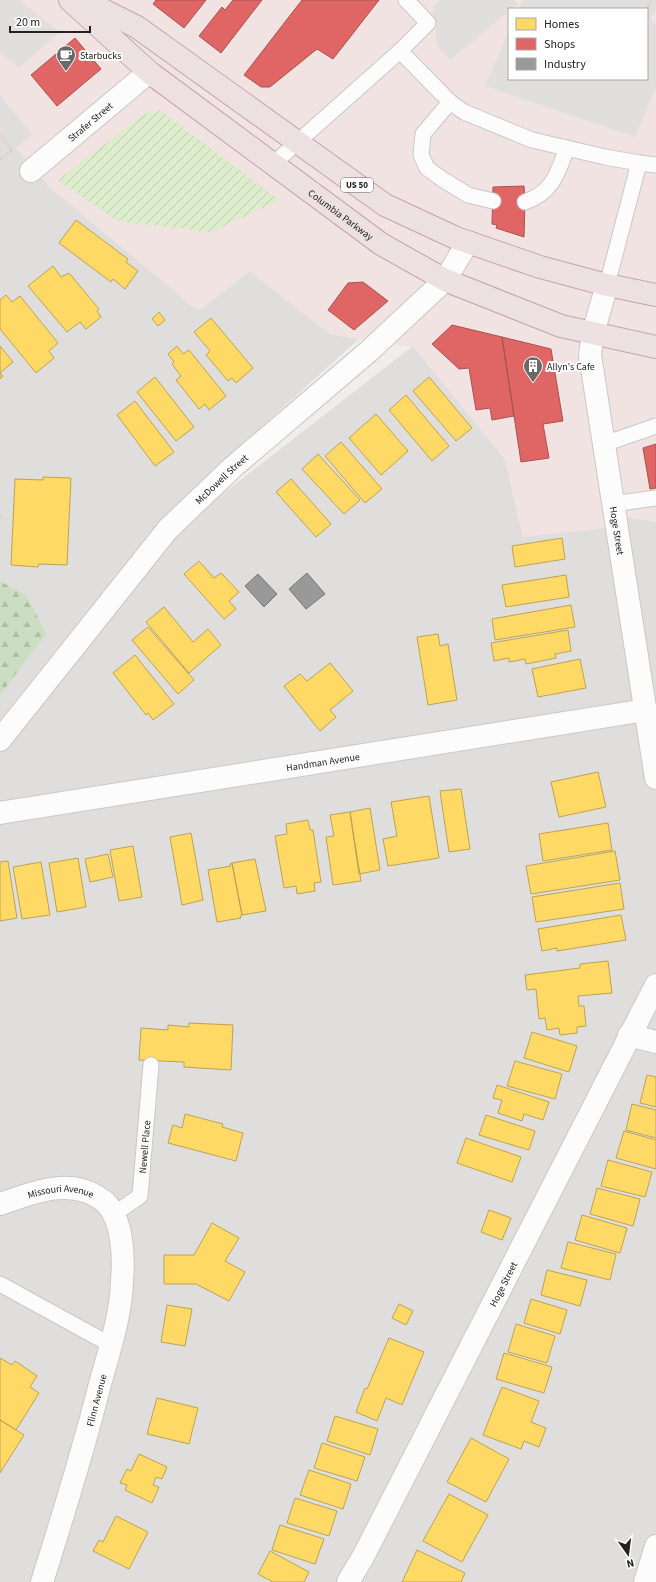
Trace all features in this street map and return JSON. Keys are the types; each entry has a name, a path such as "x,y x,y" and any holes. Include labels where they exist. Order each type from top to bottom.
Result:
{"highway":[{"name":"Columbia Parkway","path":"70,0 149,72 381,244 445,280 561,326 656,347"},
{"name":"US 50","path":"83,0 137,27 298,141 385,205 456,238 540,267 607,285 656,295"},
{"path":"593,332 611,322 656,334"}],"street":[{"name":"Strafer Street","path":"31,171 149,72"},
{"name":"McDowell Street","path":"0,740 168,529 232,467 368,352 445,280 468,242"},
{"name":"Hoge Street","path":"607,285 593,332 590,355 613,504 651,708 656,778"},
{"name":"Handman Avenue","path":"0,813 651,708"},
{"name":"Hoge Street","path":"348,1582 370,1543 629,1035 656,985"},
{"path":"629,1035 656,1042"},
{"name":"Missouri Avenue","path":"0,1204 33,1192 65,1187 86,1191 105,1202 114,1214"},
{"name":"Flinn Avenue","path":"42,1582 81,1459 117,1320 122,1281 122,1242 114,1214"},
{"path":"645,1582 656,1546"}],"lane":[{"path":"274,164 400,51 428,23 406,0"},
{"path":"400,51 450,102 464,112 532,140 639,164 656,165"},
{"path":"450,102 423,134 421,155 427,168 442,179 468,195 493,201"},
{"path":"524,202 534,199 544,192 556,178 567,148"},
{"path":"607,285 639,164"},
{"path":"604,444 656,426"},
{"path":"613,504 656,498"},
{"name":"Newell Place","path":"114,1214 140,1196 151,1065"},
{"path":"0,1284 111,1345"}],"path":[{"path":"0,135 12,150 0,160"}],"shaded area":[{"path":"0,0 656,0 656,522 615,515 616,527 523,537 505,459 413,347 330,334 250,271 198,311 49,187 16,148 32,134 0,95"},
{"path":"0,0 19,0 59,32 19,68 0,53"},
{"path":"441,0 514,0 518,4 513,8 508,8 508,12 450,60 437,45 433,6"},
{"path":"523,0 656,0 656,10 650,19 656,24 656,87 635,137 485,86 508,33 508,80 648,80 648,8 519,8"},
{"path":"0,95 33,134 16,148 198,311 250,271 330,334 359,339 199,483 216,499 413,346 505,459 523,537 615,515 656,522 656,1582 0,1582"}],"green space":[{"path":"161,110 279,200 212,232 118,221 58,180 146,113"},
{"path":"0,581 27,596 46,634 0,695"}],"building: Homes":[{"path":"76,220 128,259 126,262 138,271 125,289 113,279 111,282 59,243"},
{"path":"53,266 61,277 69,273 99,309 97,311 101,317 86,329 80,322 67,332 28,286"},
{"path":"6,295 12,302 20,296 58,343 49,351 54,358 36,373 0,329 0,300"},
{"path":"159,312 165,320 158,326 152,319"},
{"path":"211,318 253,368 236,383 232,378 228,381 206,355 210,351 194,332"},
{"path":"0,346 13,362 0,373"},
{"path":"177,346 183,354 189,350 226,396 209,410 205,404 199,409 176,380 181,376 172,364 174,362 168,354"},
{"path":"155,377 194,427 176,441 137,392"},
{"path":"429,377 472,428 456,441 413,391"},
{"path":"406,395 449,446 432,461 389,410"},
{"path":"135,401 174,452 155,466 117,415"},
{"path":"376,414 408,451 381,475 349,438"},
{"path":"341,442 382,489 365,503 325,456"},
{"path":"318,454 360,500 344,514 302,469"},
{"path":"43,477 71,478 67,565 39,564 38,567 11,565 15,479 43,480"},
{"path":"291,479 331,524 316,537 276,492"},
{"path":"562,538 565,559 515,567 512,546"},
{"path":"199,561 214,578 221,573 239,592 229,601 236,609 224,619 184,574"},
{"path":"566,575 569,597 506,607 502,585"},
{"path":"571,605 575,627 495,640 492,619"},
{"path":"164,607 193,642 208,629 221,645 189,673 146,622"},
{"path":"148,627 194,680 178,694 132,640"},
{"path":"568,630 571,651 555,654 556,658 526,664 525,659 509,662 509,658 494,661 491,643"},
{"path":"438,634 440,646 448,644 457,700 428,705 417,637"},
{"path":"135,655 174,704 153,720 148,713 146,715 113,673"},
{"path":"580,659 586,688 538,697 532,669"},
{"path":"330,663 353,691 330,710 336,717 320,731 284,686 300,674 307,681"},
{"path":"598,772 606,807 559,817 551,782"},
{"path":"461,789 470,849 449,852 440,791"},
{"path":"429,796 439,858 388,866 383,839 397,836 391,802"},
{"path":"370,808 380,870 359,874 350,812"},
{"path":"350,812 361,881 333,885 326,837 334,836 330,815"},
{"path":"308,820 310,830 313,830 321,882 314,883 315,891 297,894 296,886 284,888 275,836 287,834 286,824"},
{"path":"608,823 612,850 543,861 539,834"},
{"path":"191,833 203,900 182,905 170,837"},
{"path":"133,846 142,897 119,901 110,850"},
{"path":"615,851 620,880 531,894 526,866"},
{"path":"108,854 113,877 90,882 85,859"},
{"path":"78,858 86,907 57,912 49,863"},
{"path":"255,859 266,911 242,915 232,863"},
{"path":"8,861 17,918 0,921 0,862"},
{"path":"41,862 50,915 22,919 13,867"},
{"path":"232,863 242,915 240,916 241,918 217,922 208,870 231,866 230,864"},
{"path":"620,883 624,909 536,922 532,897"},
{"path":"621,915 626,940 557,951 557,948 542,951 538,929"},
{"path":"608,961 612,993 578,996 579,1006 584,1006 586,1026 577,1027 577,1033 560,1035 559,1028 547,1030 545,1018 539,1019 536,989 527,990 525,975 580,968 580,964"},
{"path":"189,1023 233,1025 231,1070 184,1067 184,1062 139,1060 141,1028 168,1030 168,1025 189,1027"},
{"path":"532,1032 577,1046 569,1072 524,1058"},
{"path":"515,1061 562,1074 555,1099 507,1086"},
{"path":"647,1075 656,1077 656,1107 640,1103"},
{"path":"497,1085 549,1102 543,1120 524,1114 522,1121 498,1113 502,1100 493,1098"},
{"path":"632,1104 656,1110 656,1138 626,1130"},
{"path":"185,1114 223,1124 222,1127 243,1133 236,1161 168,1143 173,1125 182,1128"},
{"path":"486,1115 535,1131 529,1150 479,1135"},
{"path":"624,1131 656,1140 656,1169 616,1158"},
{"path":"466,1138 521,1157 512,1182 457,1163"},
{"path":"608,1160 652,1172 645,1197 601,1186"},
{"path":"597,1188 640,1199 633,1226 590,1214"},
{"path":"489,1210 511,1218 502,1240 481,1232"},
{"path":"582,1215 627,1228 620,1253 575,1240"},
{"path":"212,1223 239,1238 225,1261 245,1272 229,1301 196,1284 164,1284 164,1255 194,1255"},
{"path":"568,1242 616,1254 610,1280 561,1268"},
{"path":"547,1270 587,1280 580,1306 541,1295"},
{"path":"531,1299 567,1310 560,1334 524,1323"},
{"path":"399,1304 413,1311 406,1325 392,1318"},
{"path":"167,1305 192,1309 185,1346 161,1342"},
{"path":"516,1324 555,1336 547,1363 508,1352"},
{"path":"389,1338 424,1352 402,1405 386,1398 377,1421 356,1412 365,1388 367,1389"},
{"path":"504,1353 552,1367 544,1393 496,1379"},
{"path":"0,1358 12,1365 15,1361 37,1376 30,1387 39,1393 16,1430 0,1420"},
{"path":"502,1387 539,1401 531,1422 546,1428 539,1447 524,1441 521,1449 483,1435"},
{"path":"157,1398 198,1408 189,1444 147,1434"},
{"path":"335,1416 378,1429 370,1455 327,1441"},
{"path":"0,1420 24,1435 0,1473"},
{"path":"471,1438 509,1459 486,1502 447,1482"},
{"path":"322,1443 365,1457 357,1481 314,1468"},
{"path":"139,1454 167,1467 162,1479 156,1477 153,1485 159,1487 152,1503 125,1490 127,1485 120,1483 127,1469 131,1471"},
{"path":"309,1470 351,1484 343,1509 300,1495"},
{"path":"449,1494 488,1515 462,1562 423,1541"},
{"path":"295,1498 337,1511 329,1536 287,1523"},
{"path":"116,1516 148,1532 129,1569 93,1551 99,1540 103,1542"},
{"path":"280,1525 324,1539 315,1564 272,1550"},
{"path":"417,1550 465,1573 461,1582 402,1582"},
{"path":"270,1551 309,1572 304,1582 273,1582 258,1574"}],"building: Shops":[{"path":"156,0 206,0 184,28 153,4"},
{"path":"233,0 262,0 221,53 199,36 222,7 225,10"},
{"path":"302,0 379,0 333,59 317,49 270,87 261,87 244,75"},
{"name":"Starbucks","path":"75,38 101,69 57,106 31,75"},
{"path":"524,186 524,237 496,228 497,225 492,224 493,187"},
{"path":"363,282 388,301 354,330 328,310 348,283"},
{"path":"452,325 502,337 514,416 492,420 490,408 476,410 469,368 459,369 432,344"},
{"name":"Allyn's Cafe","path":"502,337 551,349 563,421 543,424 549,458 521,462"},
{"path":"656,444 656,488 650,489 643,448"}],"building: Industry":[{"path":"307,573 325,594 306,609 289,589"},
{"path":"258,574 277,594 264,607 245,586"}],"place":[{"name":"Starbucks","path":"66,72"},
{"name":"Allyn's Cafe","path":"533,383"}]}
